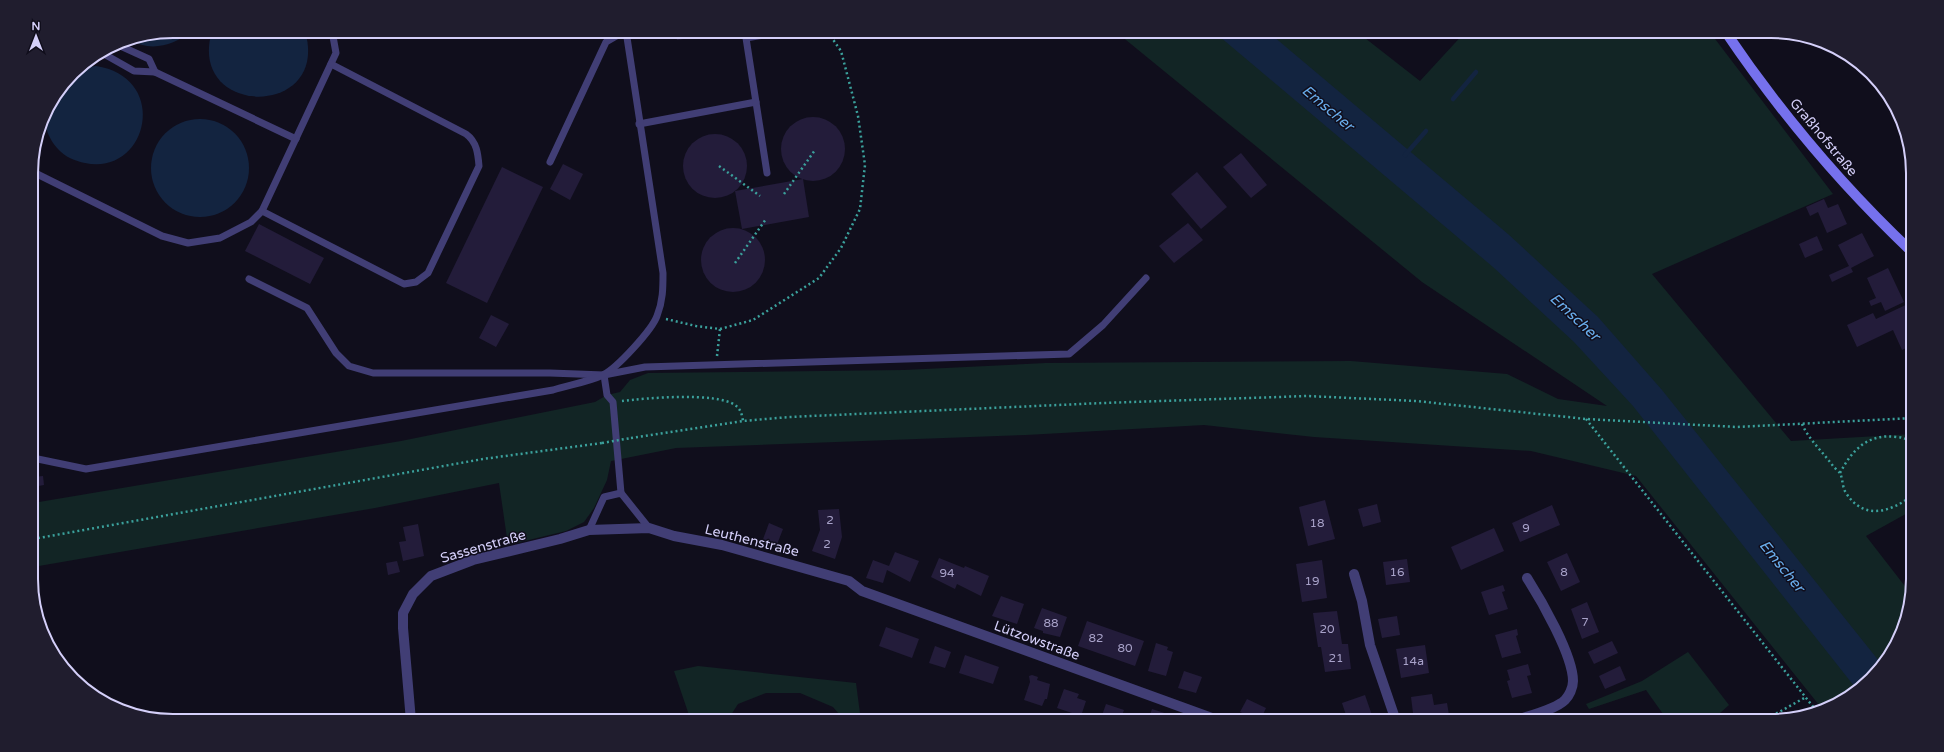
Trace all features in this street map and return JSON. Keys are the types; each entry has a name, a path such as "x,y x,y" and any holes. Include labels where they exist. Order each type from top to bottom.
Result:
{"street":[{"name":"Graßhofstraße","path":"1730,38 1796,128 1833,172 1906,246"},
{"name":"Sassenstraße","path":"410,714 403,613 412,594 431,576 473,560 560,539 589,530 649,528"},
{"name":"Leuthenstraße","path":"649,528 674,536 722,545 848,581"},
{"path":"1354,574 1362,601 1370,645 1394,714"},
{"path":"1527,578 1542,602 1566,656 1571,668 1573,682 1569,694 1564,701 1558,705 1533,714"},
{"name":"Lützowstraße","path":"848,581 862,592 1201,714"}],"lane":[{"path":"38,175 162,236 188,243 220,238 252,222 262,211 336,53 333,38"},
{"path":"550,162 606,42 613,38"},
{"path":"249,279 307,308 336,353 349,366 373,373 550,373 604,375 640,340 657,317 663,296 663,273 626,38"},
{"path":"746,38 767,173"},
{"path":"123,47 149,59 155,72"},
{"path":"107,56 134,71 155,72 296,139"},
{"path":"262,211 404,284 416,282 428,273 479,166 478,153 472,138 331,64"},
{"path":"639,124 756,102"},
{"path":"38,459 86,469 553,390 604,375 644,367 1069,354 1103,324 1146,278"},
{"path":"604,375 607,395 613,402 621,493 649,528"},
{"path":"589,530 604,497 621,493"}],"path":[{"path":"657,317 696,326 720,329 754,320 819,278 841,248 860,209 865,165 858,116 841,51 832,38"},
{"path":"784,194 815,150"},
{"path":"719,166 760,196"},
{"path":"735,263 766,219"},
{"path":"716,365 720,329"},
{"path":"38,539 475,460 602,443 743,421 834,415 1307,396 1416,401 1622,422 1737,426 1906,418"},
{"path":"613,402 671,398 721,400 735,405 740,410 743,421"},
{"path":"1586,419 1814,707"},
{"path":"1802,424 1808,436 1840,473 1842,487 1860,507 1867,510 1884,511 1906,500"},
{"path":"1840,473 1854,451 1868,441 1896,436 1906,440"},
{"path":"1776,714 1806,697"}],"green space":[{"path":"1124,38 1365,38 1420,81 1460,38 1714,38 1833,194 1652,274 1791,441 1906,434 1906,514 1866,536 1906,587 1899,622 1892,639 1872,668 1853,686 1838,696 1819,705 1636,476 1531,451 1314,437 1204,425 1026,435 676,448 611,461 607,480 594,508 584,522 566,531 508,545 499,483 375,508 38,566 38,502 401,441 595,402 607,395 620,392 630,380 648,373 904,370 1046,363 1351,361 1507,374 1558,399 1607,406 1422,282"},
{"path":"1688,652 1729,705 1719,714 1663,714 1646,690 1589,709 1586,704 1642,681"},
{"path":"698,666 856,683 860,714 839,714 833,707 800,693 766,693 738,704 732,714 689,714 674,671"}],"water":[{"path":"180,38 170,44 162,46 146,46 137,43 156,39"},
{"path":"212,38 305,38 307,60 298,80 280,93 258,97 237,92 219,80 210,60"},
{"name":"Emscher","path":"1221,38 1275,38 1508,234 1598,317 1662,390 1878,660 1860,680 1854,685 1633,406 1574,342 1493,267"},
{"path":"96,66 119,74 134,88 142,105 142,124 136,141 124,155 107,163 85,163 67,156 58,149 52,141 46,127 61,98 72,84 90,67"},
{"path":"200,119 219,123 235,133 245,149 249,168 245,187 235,203 219,213 200,217 181,213 165,203 155,187 151,168 155,149 165,133 181,123"}],"building":[{"path":"677,38 689,38 677,40"},
{"path":"813,117 831,123 839,131 845,149 839,167 831,175 813,181 795,175 787,167 781,149 787,131 795,123"},
{"path":"715,134 733,140 741,148 747,166 741,184 733,192 715,198 697,192 689,184 683,166 689,148 697,140"},
{"path":"1241,153 1267,185 1251,198 1223,167"},
{"path":"563,164 583,174 570,200 550,189"},
{"path":"502,167 543,187 487,303 446,283"},
{"path":"1197,172 1227,207 1201,229 1171,194"},
{"path":"803,179 809,217 742,229 735,191"},
{"path":"1824,199 1828,208 1838,204 1847,224 1827,233 1818,212 1810,216 1806,207"},
{"path":"1188,223 1203,240 1174,263 1159,246"},
{"path":"259,224 324,258 310,284 245,251"},
{"path":"733,228 751,234 759,242 765,260 759,278 751,286 733,292 715,286 707,278 701,260 707,242 715,234"},
{"path":"1862,233 1874,256 1851,268 1853,272 1832,282 1829,275 1849,266 1838,245"},
{"path":"1817,236 1823,250 1805,258 1799,244"},
{"path":"1888,268 1904,302 1885,311 1881,302 1871,306 1869,301 1876,298 1867,278"},
{"path":"1906,305 1906,348 1902,350 1893,330 1857,347 1847,325 1873,313 1876,319"},
{"path":"491,315 509,324 496,347 479,338"},
{"path":"38,476 43,476 44,485 38,486"},
{"path":"1325,500 1335,539 1308,546 1299,507"},
{"path":"1377,504 1381,522 1363,527 1358,509"},
{"path":"1552,505 1560,525 1520,542 1512,523"},
{"path":"839,509 842,537 835,559 812,551 820,530 818,510"},
{"path":"769,523 783,529 776,547 762,542"},
{"path":"418,524 424,556 403,561 399,542 406,541 403,527"},
{"path":"1494,528 1504,551 1461,570 1451,547"},
{"path":"895,552 919,561 910,582 887,570 883,583 866,578 873,560 889,566"},
{"path":"1567,553 1580,582 1561,591 1547,562"},
{"path":"939,558 964,568 965,566 989,576 981,596 957,584 955,589 931,577"},
{"path":"1407,559 1410,582 1386,585 1383,562"},
{"path":"1322,560 1327,598 1302,602 1296,564"},
{"path":"397,561 400,572 388,575 386,563"},
{"path":"1503,585 1505,591 1502,592 1508,609 1489,615 1481,592"},
{"path":"1001,596 1024,604 1017,624 992,616"},
{"path":"1587,602 1599,632 1582,639 1571,609"},
{"path":"1042,608 1067,617 1060,637 1043,633 1043,631 1034,628"},
{"path":"1337,611 1342,644 1348,644 1351,669 1325,672 1321,647 1318,647 1313,613"},
{"path":"1397,616 1400,635 1382,638 1378,619"},
{"path":"1087,621 1144,641 1135,666 1078,646"},
{"path":"886,627 919,639 912,658 879,646"},
{"path":"1517,629 1518,635 1516,636 1521,653 1502,658 1495,635"},
{"path":"1612,641 1618,653 1594,664 1588,652"},
{"path":"1156,643 1168,647 1167,650 1173,652 1166,676 1148,671"},
{"path":"1425,645 1429,673 1401,678 1396,649"},
{"path":"935,646 951,652 945,668 929,663"},
{"path":"965,655 999,667 993,684 959,673"},
{"path":"1528,664 1531,675 1527,676 1532,693 1512,698 1507,681 1510,680 1507,670"},
{"path":"1620,666 1626,680 1605,689 1599,676"},
{"path":"1184,671 1202,677 1196,693 1178,688"},
{"path":"1032,675 1038,677 1037,680 1050,684 1047,699 1045,699 1042,706 1024,700 1030,682 1029,676"},
{"path":"1064,689 1079,694 1077,698 1086,701 1082,714 1075,714 1057,708"},
{"path":"1432,694 1434,705 1447,703 1449,714 1413,714 1411,697"},
{"path":"1365,695 1372,714 1346,714 1342,703"},
{"path":"1247,699 1266,708 1263,714 1244,714 1240,712"},
{"path":"1106,704 1124,710 1123,714 1102,714"},
{"path":"1152,709 1168,714 1150,714"}],"waterway":[{"path":"1453,99 1476,72"},
{"path":"1405,155 1426,131"}]}
